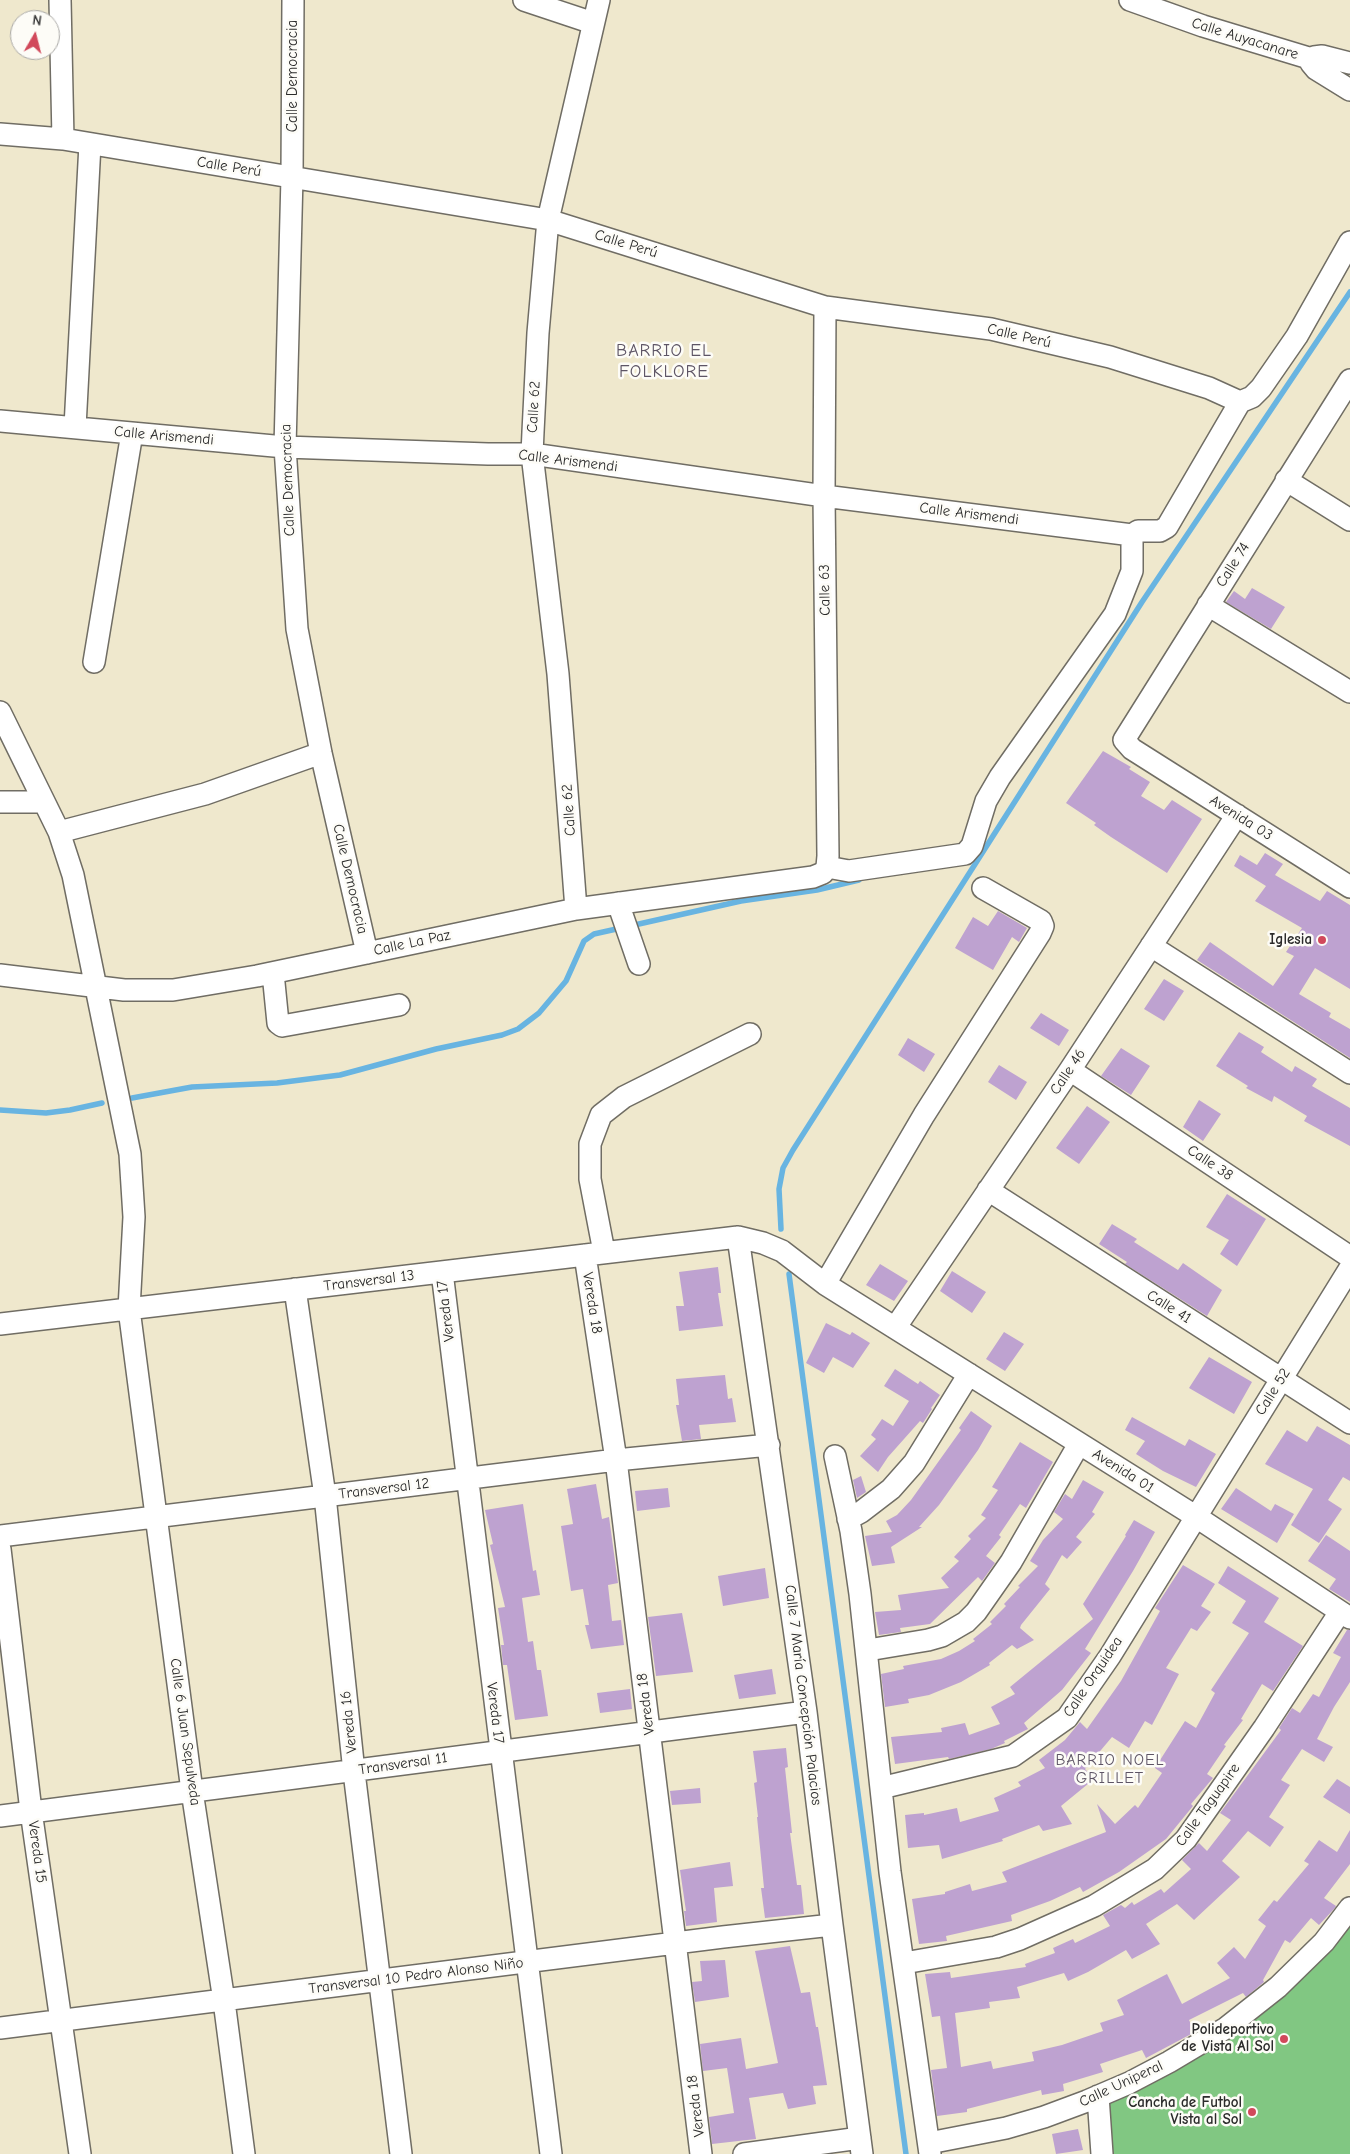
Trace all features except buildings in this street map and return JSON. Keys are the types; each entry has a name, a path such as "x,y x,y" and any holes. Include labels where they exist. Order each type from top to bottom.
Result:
{"street":[{"path":"60,0 63,139"},
{"name":"Calle Democracia","path":"294,0 292,177 284,447 296,629 321,753 367,953"},
{"path":"524,0 593,23"},
{"name":"Calle 62","path":"576,909 558,674 532,454 538,333 548,220 598,0"},
{"name":"Calle Auyacanare","path":"1130,0 1203,26 1312,59 1316,69 1350,90"},
{"path":"1312,59 1314,56 1322,56 1350,63"},
{"name":"Calle Perú","path":"0,134 63,139 548,220 825,306 991,329 1110,357 1209,388 1240,402"},
{"path":"75,427 90,144"},
{"path":"1240,402 1252,397 1261,388 1297,336 1350,242"},
{"name":"Calle 63","path":"825,306 824,496 828,856 825,870"},
{"name":"Calle 74","path":"1132,749 1124,740 1350,380"},
{"name":"Calle Arismendi","path":"0,421 284,447 532,454 824,496 1132,535 1138,531 1160,531 1167,527 1240,402"},
{"path":"94,662 132,433"},
{"path":"1286,480 1350,520"},
{"path":"825,870 850,871 965,854 972,846 986,801 1000,777 1115,614 1132,571 1132,535"},
{"path":"1208,604 1350,692"},
{"name":"Calle 6 Juan Sepulveda","path":"0,712 59,832 73,875 130,1154 134,1217 129,1309 192,1791 224,2001 244,2154"},
{"name":"Avenida 03","path":"1132,749 1350,887"},
{"path":"59,832 205,794 321,753"},
{"path":"0,802 44,802"},
{"name":"Calle 46","path":"895,1328 1070,1070 1237,815"},
{"name":"Calle La Paz","path":"0,975 124,990 173,990 274,972 576,909 621,911 813,877 825,870"},
{"path":"825,1284 929,1107 1043,926 1040,921 983,888"},
{"path":"621,911 639,964"},
{"path":"1151,946 1350,1073"},
{"path":"274,972 278,1023 282,1026 399,1005"},
{"name":"Vereda 18","path":"702,2154 616,1460 595,1254 590,1179 590,1144 601,1115 624,1097 750,1034"},
{"name":"Calle 38","path":"1070,1070 1350,1257"},
{"name":"Calle 41","path":"988,1190 1350,1423"},
{"name":"Transversal 13","path":"0,1324 738,1237 763,1243 782,1251 825,1284"},
{"name":"Calle 7 María Concepción Palacios","path":"738,1237 806,1712 861,2146"},
{"name":"Calle 52","path":"1195,1516 1350,1268"},
{"name":"Vereda 17","path":"442,1272 551,2154"},
{"name":"Avenida 01","path":"825,1284 1195,1516 1345,1615"},
{"name":"Vereda 16","path":"296,1289 325,1496 354,1772 401,2154"},
{"path":"848,1519 861,1512 891,1489 914,1463 969,1374"},
{"path":"868,1650 942,1636 966,1622 976,1612 1011,1562 1079,1444"},
{"name":"Transversal 12","path":"0,1536 616,1460 769,1445"},
{"path":"835,1456 848,1519 868,1650 890,1872 929,2149"},
{"name":"Calle Orquidea","path":"881,1788 1013,1756 1068,1718 1110,1656 1195,1516"},
{"name":"Vereda 15","path":"0,1549 31,1811 80,2154"},
{"name":"Calle Taguapire","path":"904,1963 996,1947 1020,1939 1094,1906 1155,1869 1186,1839 1345,1615"},
{"name":"Transversal 11","path":"0,1816 354,1772 500,1751 806,1712"},
{"name":"Calle Uniperal","path":"929,2149 1044,2117 1098,2096 1170,2062 1253,2009 1324,1942 1350,1908"},
{"name":"Transversal 10 Pedro Alonso Niño","path":"0,2028 832,1925"},
{"path":"1098,2096 1102,2154"},
{"path":"744,2154 861,2146"}],"green space":[{"name":"Polideportivo de Vista Al Sol","path":"1350,1920 1350,2154 1109,2154 1107,2107 1111,2102 1280,1999 1312,1968"}],"waterway":[{"path":"781,1229 779,1189 783,1168 793,1150 1142,602 1350,292"},
{"path":"630,926 741,901 817,890 859,880"},
{"path":"132,1098 192,1087 277,1083 340,1075 436,1049 502,1035 518,1029 539,1013 566,981 584,941 594,934 621,928"},
{"path":"0,1110 46,1113 102,1103"},
{"path":"789,1274 906,2154"}],"place":[{"name":"Iglesia","path":"1322,940"},
{"name":"Polideportivo de Vista Al Sol","path":"1284,2039"},
{"name":"Cancha de Futbol Vista al Sol","path":"1252,2112"}],"district":[{"name":"BARRIO EL FOLKLORE","path":"664,361"},
{"name":"BARRIO NOEL GRILLET","path":"1110,1769"}]}
